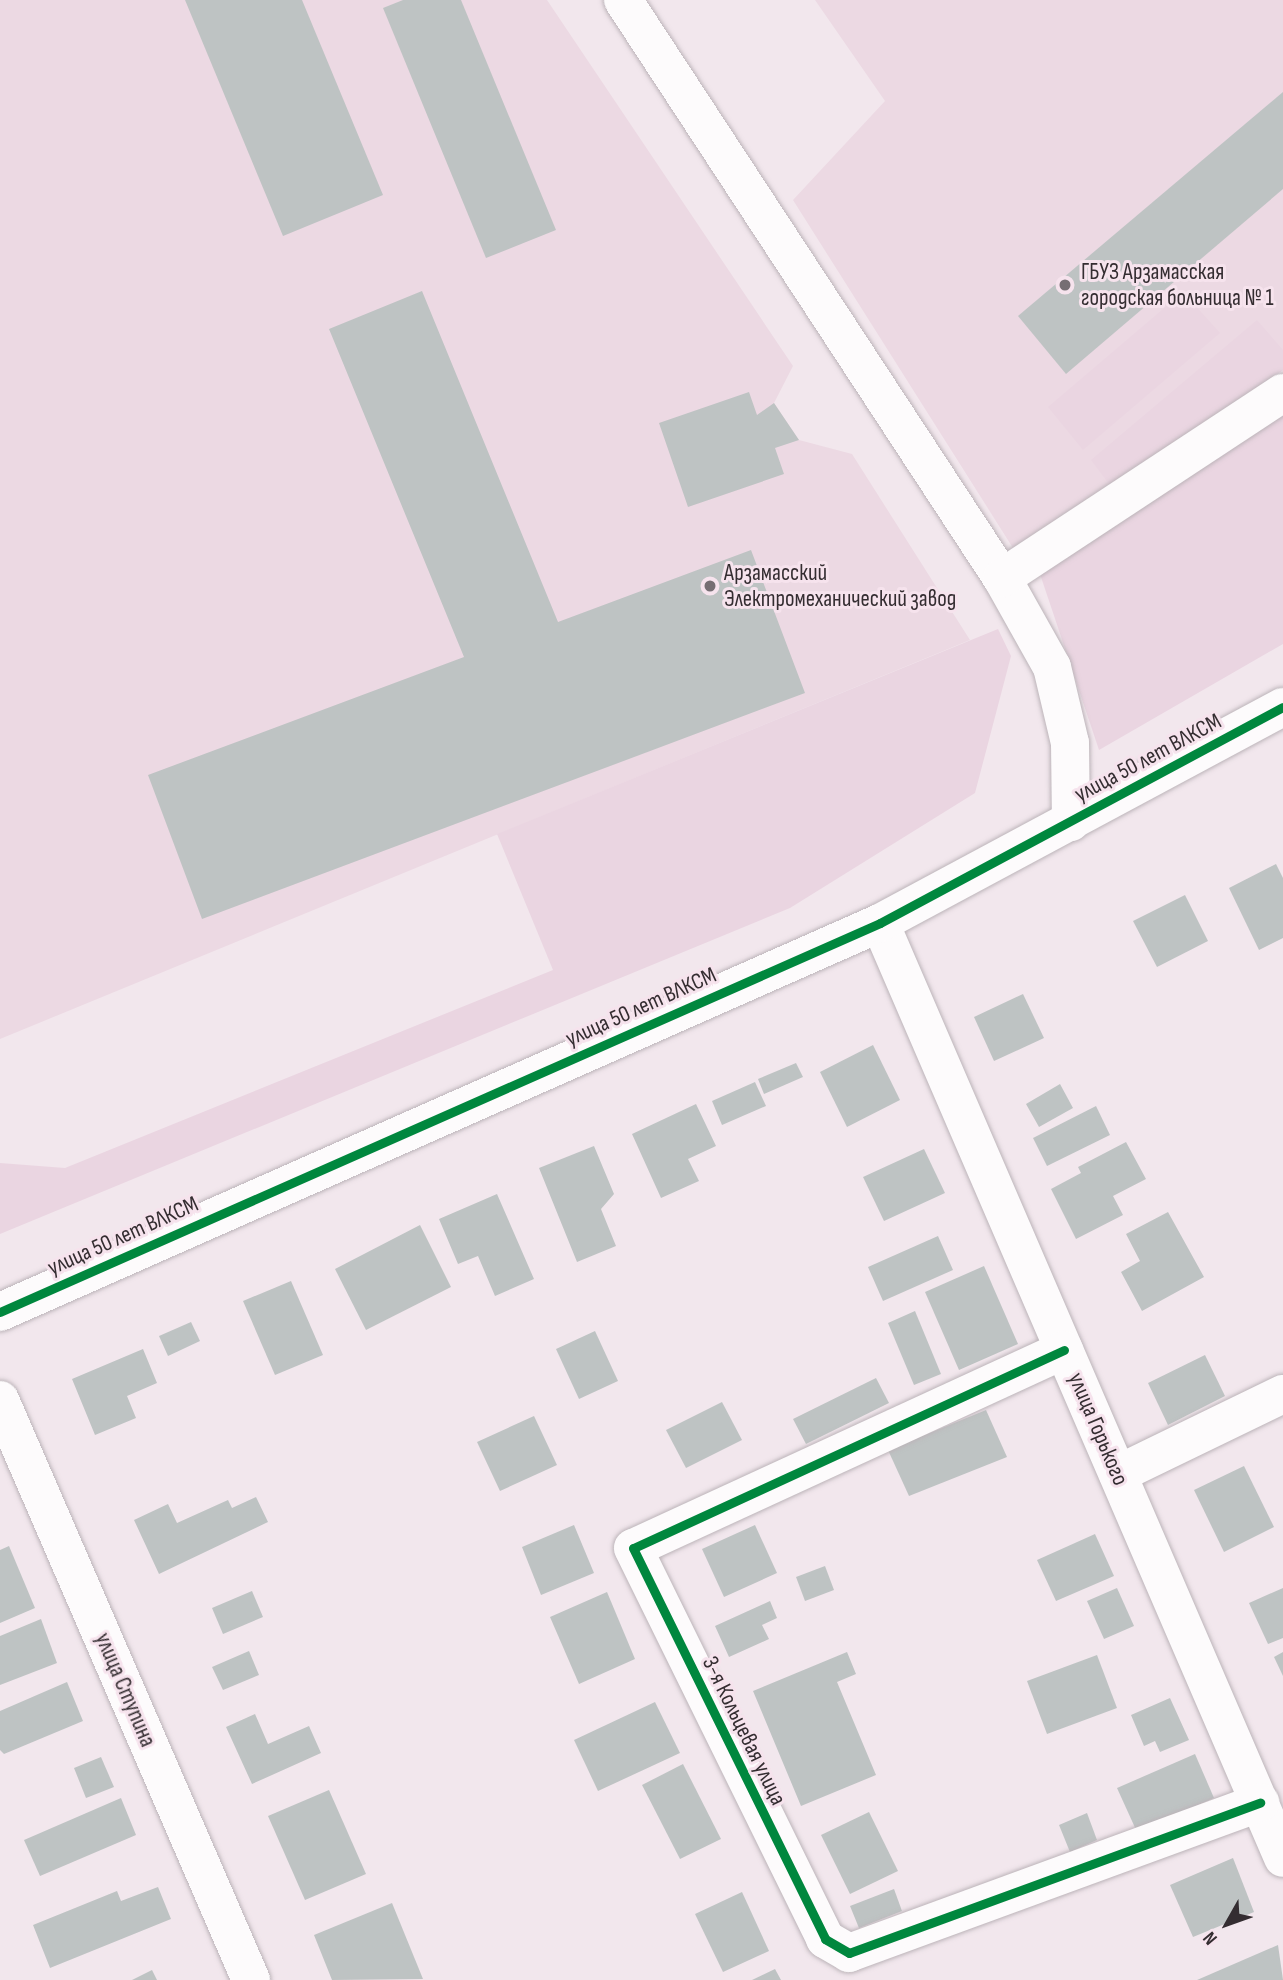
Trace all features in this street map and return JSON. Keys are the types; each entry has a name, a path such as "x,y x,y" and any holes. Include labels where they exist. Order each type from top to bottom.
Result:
{"street":[{"path":"623,0 1002,578 1052,667 1070,743 1071,822"},
{"path":"1002,578 1283,393"},
{"name":"улица 50 лет ВЛКСМ","path":"0,1312 880,923 1283,707"},
{"name":"улица Горького","path":"880,923 1283,1858"},
{"name":"3-я Кольцевая улица","path":"1065,1350 633,1548 825,1939 849,1953 1260,1804"},
{"path":"1118,1474 1283,1394"},
{"name":"улица Ступина","path":"0,1400 251,1980"}],"shaded area":[{"path":"0,0 547,0 793,366 774,403 799,440 852,454 970,640 0,1039"},
{"name":"ГБУЗ Арзамасская городская больница № 1","path":"815,0 1283,0 1283,370 1013,548 793,200 885,101"},
{"path":"1183,292 1220,333 1083,450 1048,407"},
{"path":"1257,320 1283,350 1283,370 1109,484 1091,460"},
{"path":"1283,406 1283,644 1099,750 1039,571"},
{"path":"998,629 1011,656 975,793 790,908 0,1234 0,1163 65,1168 553,970 497,834"}],"building":[{"path":"185,0 302,0 383,195 283,236"},
{"path":"403,0 461,0 556,230 486,258 383,8"},
{"name":"ГБУЗ Арзамасская городская больница № 1","path":"1283,92 1283,189 1066,374 1018,316"},
{"name":"Арзамасский Электромеханический завод","path":"422,291 558,622 751,550 805,693 202,919 148,775 464,657 329,329"},
{"path":"749,392 757,415 774,403 799,440 775,448 784,474 688,507 659,423"},
{"path":"1276,864 1283,878 1283,938 1259,950 1229,888"},
{"path":"1185,895 1208,941 1157,967 1133,921"},
{"path":"1023,994 1044,1038 994,1061 974,1017"},
{"path":"873,1045 900,1100 847,1127 820,1072"},
{"path":"796,1063 803,1077 764,1094 758,1079"},
{"path":"755,1082 766,1106 722,1125 712,1101"},
{"path":"1060,1084 1073,1108 1039,1127 1026,1104"},
{"path":"696,1104 716,1146 688,1159 699,1181 661,1198 632,1134"},
{"path":"1096,1106 1110,1135 1047,1166 1033,1138"},
{"path":"1126,1142 1146,1179 1113,1196 1123,1215 1076,1239 1051,1189 1081,1173 1078,1167"},
{"path":"594,1146 614,1194 601,1209 616,1246 577,1262 539,1168"},
{"path":"924,1149 945,1193 884,1221 863,1177"},
{"path":"497,1194 534,1279 495,1296 478,1256 458,1264 439,1219"},
{"path":"1168,1212 1204,1277 1142,1311 1121,1272 1140,1261 1126,1234"},
{"path":"420,1225 451,1287 366,1330 335,1269"},
{"path":"938,1236 953,1270 883,1301 868,1267"},
{"path":"984,1266 1018,1344 959,1370 925,1292"},
{"path":"291,1281 323,1355 275,1375 243,1301"},
{"path":"915,1311 941,1374 914,1385 888,1323"},
{"path":"191,1322 200,1341 168,1356 159,1336"},
{"path":"595,1331 618,1381 579,1399 556,1349"},
{"path":"143,1349 157,1383 127,1396 136,1418 95,1435 72,1379"},
{"path":"1205,1355 1225,1396 1168,1425 1148,1383"},
{"path":"876,1378 889,1403 806,1444 793,1419"},
{"path":"722,1402 742,1440 686,1468 666,1430"},
{"path":"986,1410 1007,1457 909,1496 888,1450"},
{"path":"534,1416 557,1465 500,1491 477,1442"},
{"path":"1244,1466 1274,1527 1224,1552 1194,1490"},
{"path":"256,1497 268,1522 159,1574 134,1520 168,1504 177,1523 228,1500 232,1508"},
{"path":"574,1525 594,1573 541,1595 522,1547"},
{"path":"755,1525 777,1573 724,1597 702,1549"},
{"path":"1095,1534 1114,1576 1056,1601 1037,1560"},
{"path":"9,1546 35,1608 0,1623 0,1550"},
{"path":"825,1566 834,1590 805,1601 796,1577"},
{"path":"1117,1588 1134,1626 1104,1639 1087,1601"},
{"path":"1283,1588 1283,1638 1268,1644 1249,1603"},
{"path":"252,1591 263,1617 223,1634 212,1608"},
{"path":"607,1592 635,1659 579,1684 550,1617"},
{"path":"770,1601 777,1618 762,1625 769,1639 729,1657 715,1626"},
{"path":"41,1619 57,1663 0,1685 0,1636"},
{"path":"249,1651 259,1675 223,1690 212,1667"},
{"path":"847,1652 856,1674 837,1682 876,1775 801,1806 753,1691"},
{"path":"1283,1652 1283,1676 1274,1657"},
{"path":"1097,1655 1117,1708 1047,1734 1027,1681"},
{"path":"67,1682 83,1721 4,1754 0,1750 0,1711"},
{"path":"1170,1698 1189,1740 1160,1752 1155,1741 1144,1746 1131,1715"},
{"path":"655,1702 680,1753 598,1791 574,1740"},
{"path":"255,1714 268,1744 309,1726 321,1753 252,1784 226,1727"},
{"path":"1195,1754 1214,1798 1137,1832 1117,1788"},
{"path":"101,1757 114,1787 86,1798 74,1768"},
{"path":"683,1764 721,1839 680,1859 642,1785"},
{"path":"329,1790 366,1874 305,1900 268,1816"},
{"path":"121,1798 136,1835 40,1876 24,1840"},
{"path":"869,1812 898,1871 850,1894 821,1835"},
{"path":"1087,1813 1097,1840 1070,1852 1059,1825"},
{"path":"1233,1858 1254,1912 1193,1937 1170,1885"},
{"path":"158,1887 171,1919 50,1968 33,1925 117,1891 121,1901"},
{"path":"894,1889 902,1911 859,1928 850,1906"},
{"path":"742,1892 769,1951 723,1972 695,1914"},
{"path":"392,1903 423,1979 332,1980 314,1935"},
{"path":"1278,1945 1283,1980 1197,1980"},
{"path":"775,1969 781,1980 752,1980"},
{"path":"152,1970 157,1980 132,1980"}],"cycle path":[{"path":"0,1312 880,923 1283,707"},
{"path":"1064,1350 633,1548 825,1939 849,1953 1260,1803"}],"place":[{"name":"ГБУЗ Арзамасская городская больница № 1","path":"1065,285"},
{"name":"Арзамасский Электромеханический завод","path":"710,586"}]}
